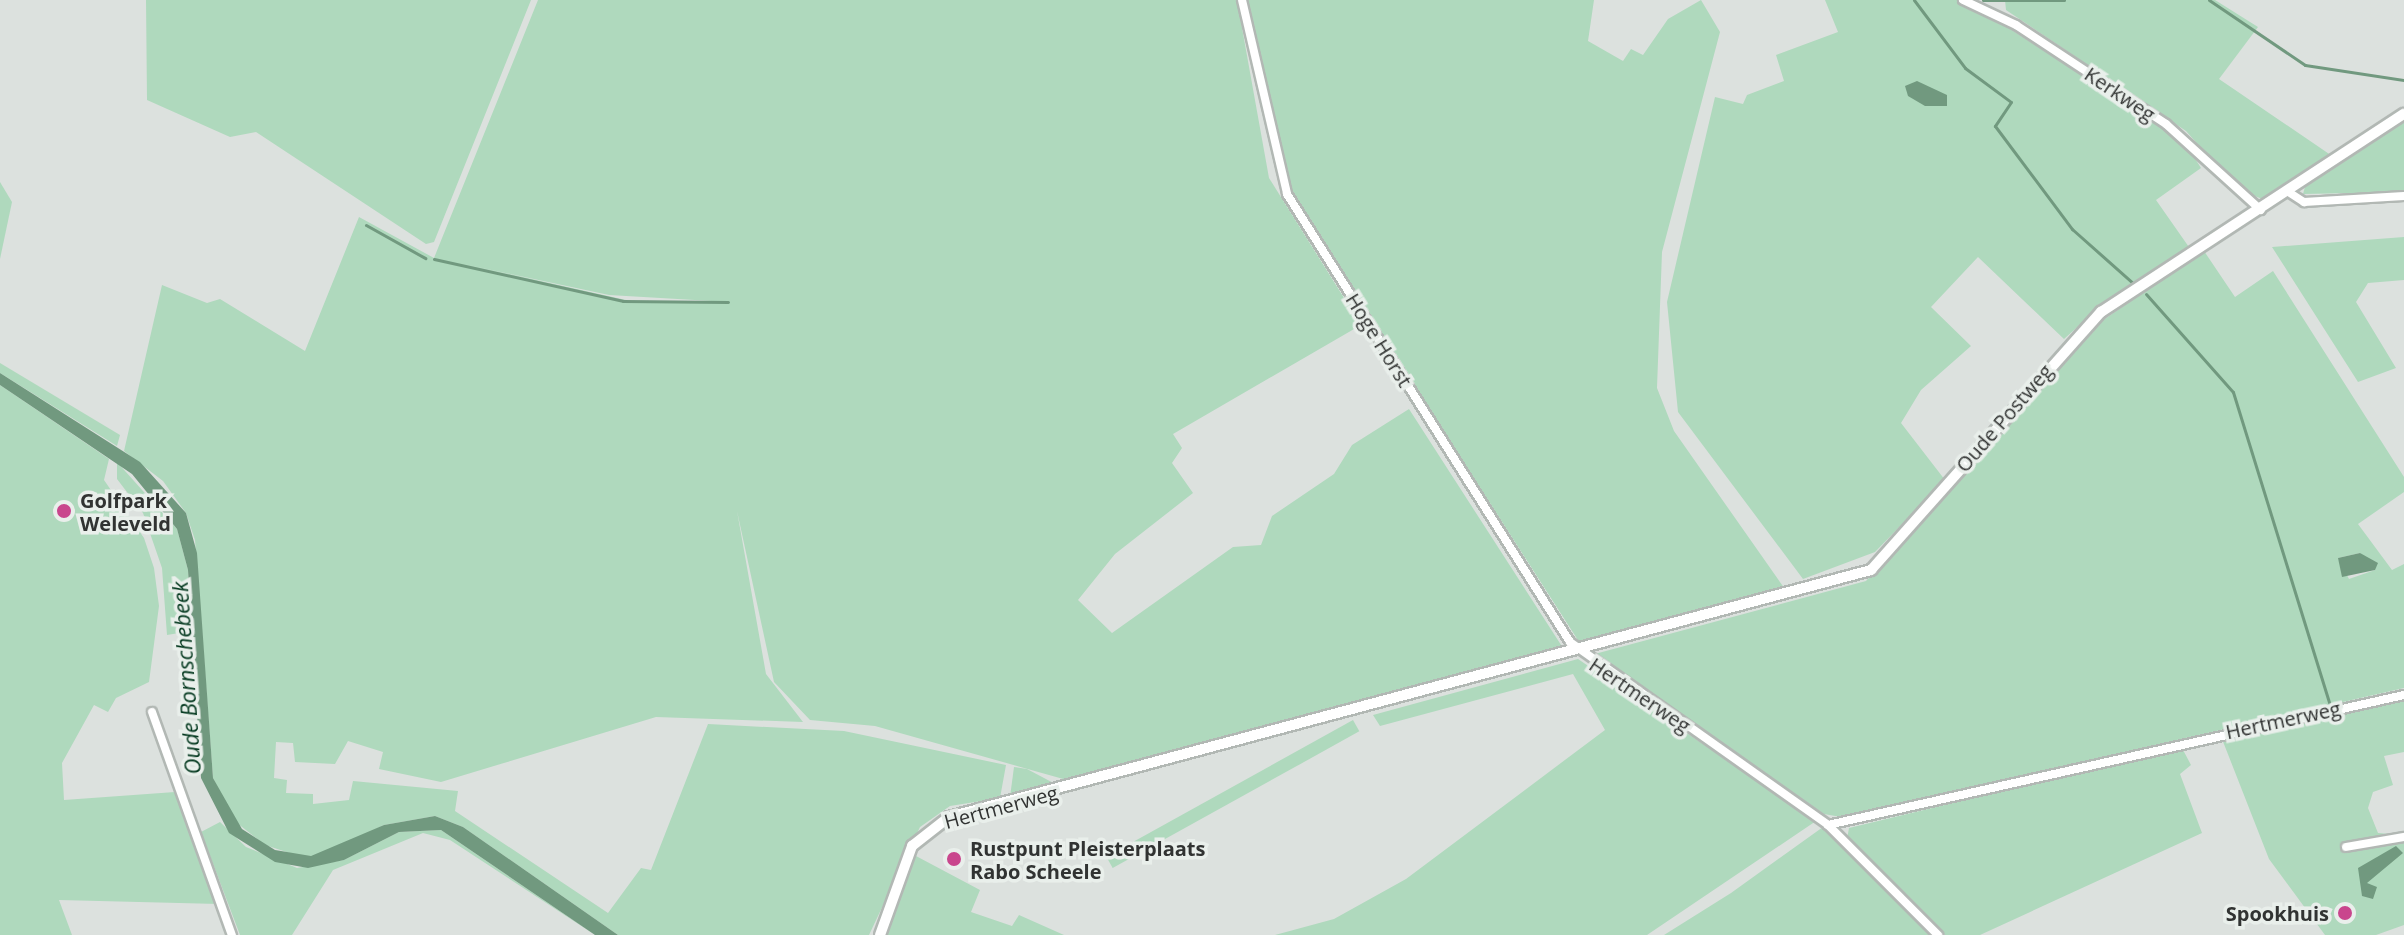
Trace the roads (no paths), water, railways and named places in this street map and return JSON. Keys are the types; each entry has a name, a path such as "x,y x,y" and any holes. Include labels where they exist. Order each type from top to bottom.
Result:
{"street":[{"name":"Hoge Horst","path":"1242,0 1284,188 1579,653"},
{"name":"Kerkweg","path":"1963,0 2016,25 2166,124 2261,210"},
{"name":"Oude Postweg","path":"1579,653 1871,570 2101,312 2290,193 2404,114"},
{"path":"2290,193 2304,202 2404,196"},
{"name":"Hertmerweg","path":"880,935 912,846 949,817 1579,653 1828,825 2404,695"},
{"path":"152,712 232,935"},
{"path":"1828,825 1938,935"},
{"path":"2346,847 2404,837"}],"waterway":[{"path":"1914,0 1965,68 2011,102 1995,126 2072,229 2134,284"},
{"path":"1983,0 2064,0"},
{"path":"2209,0 2305,65 2404,80"},
{"path":"366,225 425,258"},
{"path":"434,259 623,301 728,302"},
{"path":"2146,294 2233,392 2329,703"}],"place":[{"name":"Golfpark Weleveld","path":"64,511"},
{"name":"Rustpunt Pleisterplaats Rabo Scheele","path":"954,859"},
{"name":"Spookhuis","path":"2345,913"}],"water label":[{"name":"Oude Bornschebeek","path":"186,678"}]}
